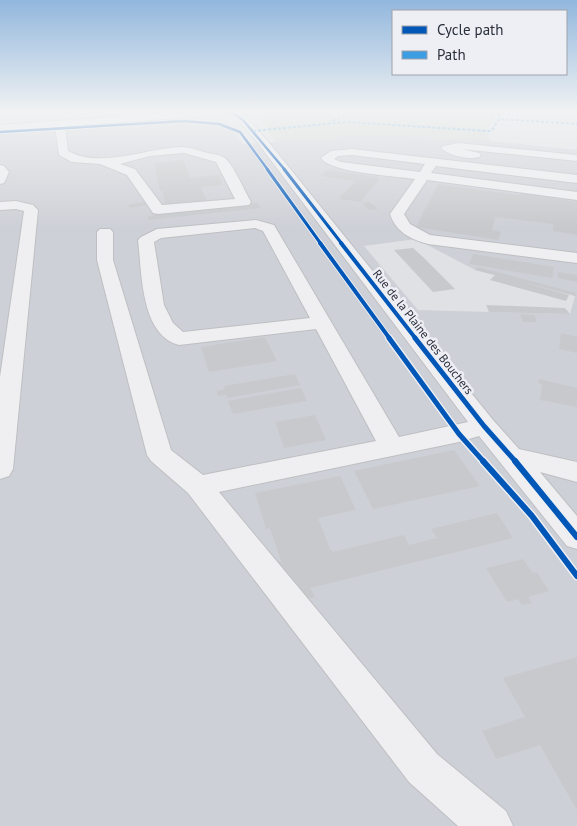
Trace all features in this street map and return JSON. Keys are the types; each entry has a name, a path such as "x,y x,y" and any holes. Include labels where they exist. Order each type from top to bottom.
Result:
{"street":[{"path":"63,151 63,153 76,160 102,161 123,160 150,153 178,151"},
{"path":"102,161 131,172 158,210 244,202 220,160 186,151"},
{"name":"Rue de la Plaine des Bouchers","path":"268,151 484,426 577,537"},
{"path":"452,151 577,166"},
{"path":"504,151 577,158"},
{"path":"577,179 352,152 335,153 327,158 329,161 340,165 577,196"},
{"path":"433,162 396,214 399,223 413,234 428,239 577,258"},
{"path":"0,169 3,172 0,180"},
{"path":"0,206 27,206 31,210 7,357 0,469"},
{"path":"0,218 30,216"},
{"path":"322,322 179,340 164,326 155,305 146,240 157,234 256,224 269,228 322,322 392,447"},
{"path":"105,232 104,260 160,455 198,486 423,768 491,826"},
{"path":"198,486 459,434 484,426"},
{"path":"511,456 577,472"}],"shaded area":[{"path":"0,151 577,151 577,826 0,826","holes":["416,239 475,270 575,296 570,314 418,310 364,246"]}],"building":[{"path":"183,160 190,178 218,175 223,185 201,187 208,203 166,207 162,191 160,191 154,163"},
{"path":"328,170 380,179 360,202 339,199 355,181 320,176"},
{"path":"438,184 519,195 523,193 577,202 577,235 553,231 553,224 495,217 492,230 501,232 498,240 416,227"},
{"path":"144,202 147,205 130,208 127,205"},
{"path":"370,202 378,209 369,210 362,203"},
{"path":"257,203 261,208 148,220 148,216 155,215 154,213"},
{"path":"413,248 455,289 433,292 394,250"},
{"path":"473,254 554,267 552,278 469,264"},
{"path":"478,267 576,293 576,296 512,279 569,295 566,301 490,280 495,275 475,270"},
{"path":"558,272 577,275 577,282 558,278"},
{"path":"486,305 565,308 570,314 489,312"},
{"path":"520,314 534,315 537,322 523,322"},
{"path":"561,333 577,337 577,353 559,349"},
{"path":"265,337 277,361 209,372 201,347"},
{"path":"295,374 300,385 227,398 227,395 218,396 217,391 225,389 224,386"},
{"path":"539,379 577,388 577,407 540,400 542,384 538,383"},
{"path":"301,388 307,401 233,414 228,401"},
{"path":"315,415 326,440 284,448 275,422"},
{"path":"454,450 480,486 373,509 354,471"},
{"path":"340,476 356,510 318,518 330,549 333,552 404,535 409,545 437,538 431,529 497,513 513,538 310,588 315,597 302,600 276,562 281,561 270,528 266,529 255,493"},
{"path":"523,559 533,573 537,572 549,591 528,597 532,603 522,605 518,599 507,602 486,568"},
{"path":"577,657 577,810 540,745 496,759 482,731 525,717 503,678"}],"cycle path":[{"path":"253,151 459,434 532,516 577,576"},
{"path":"269,151 484,426 577,537"}]}
